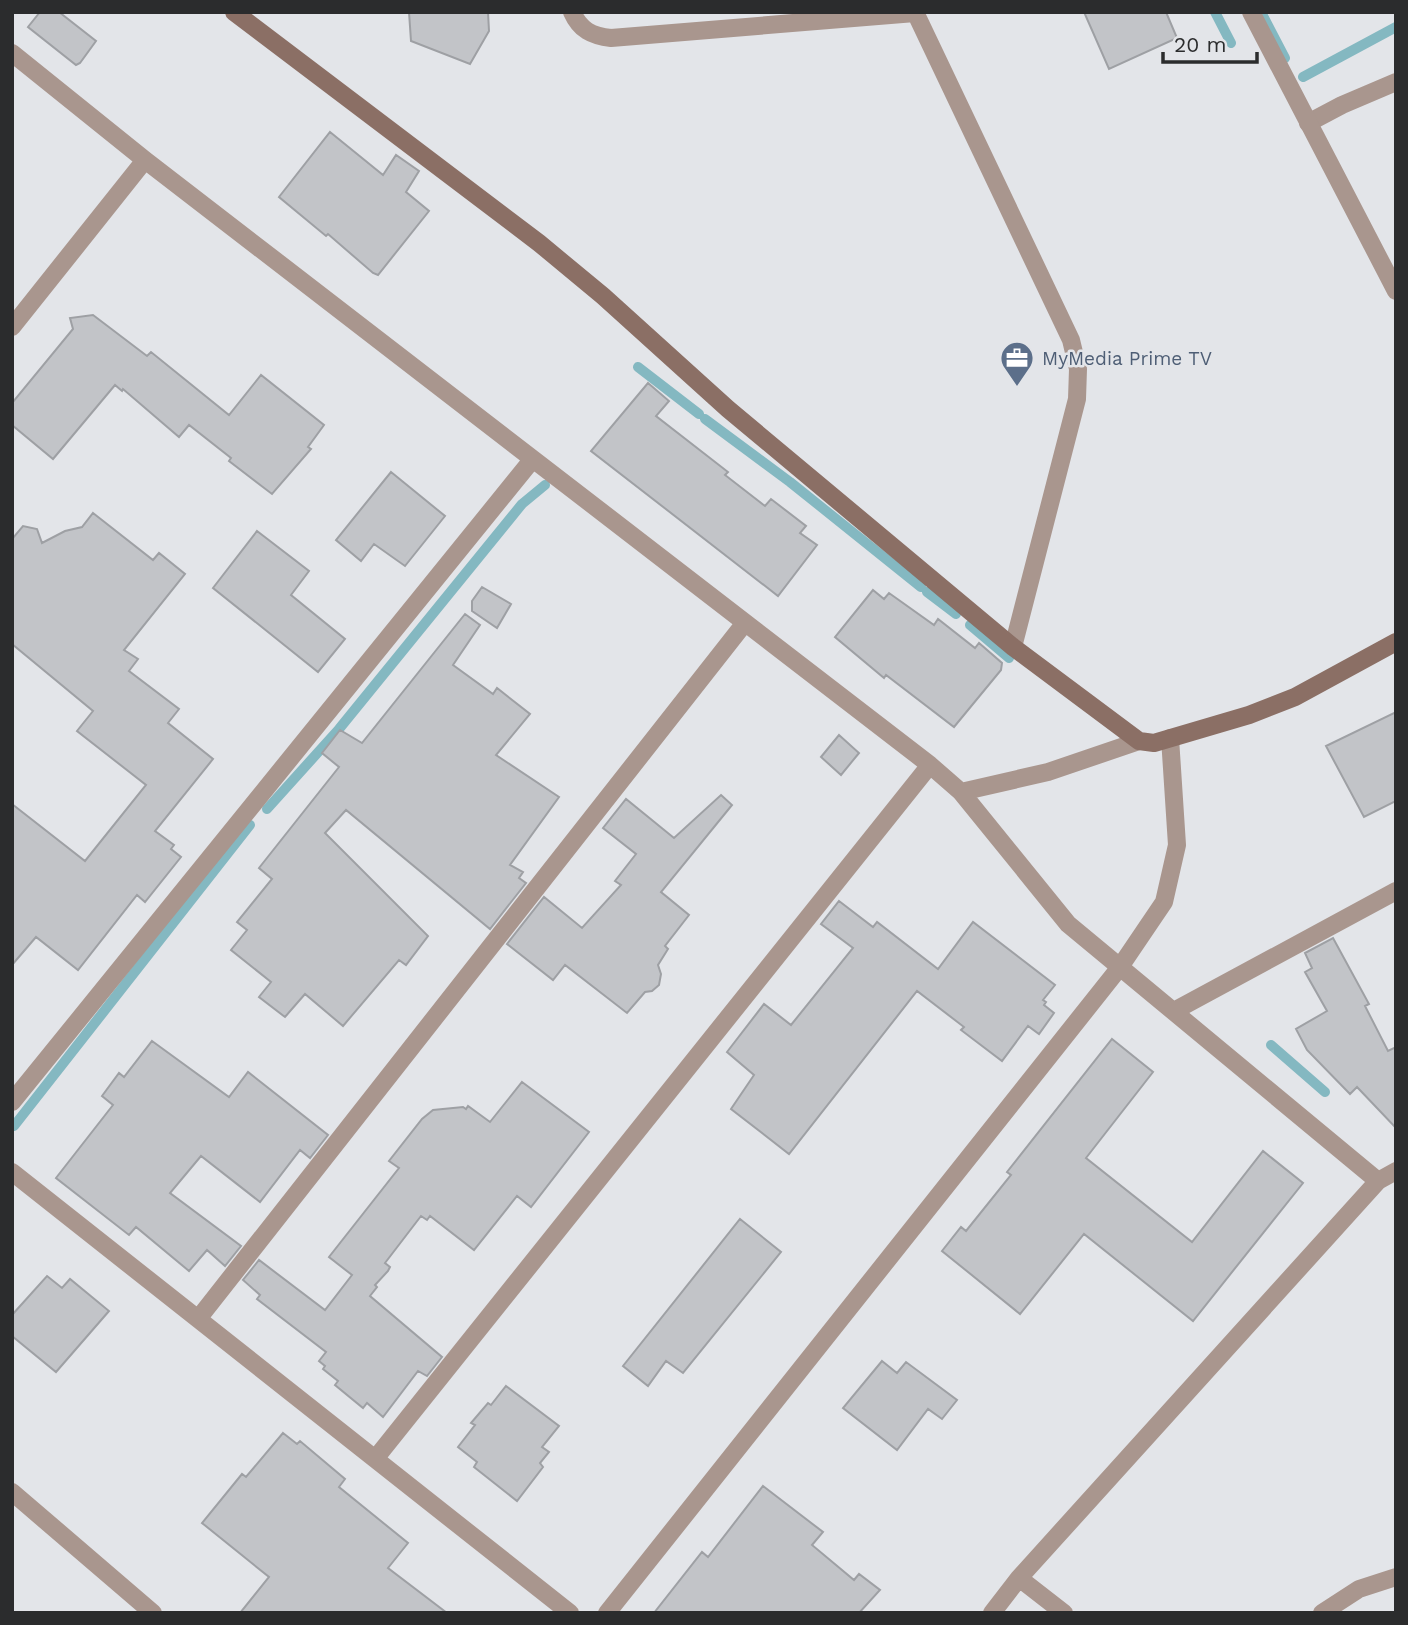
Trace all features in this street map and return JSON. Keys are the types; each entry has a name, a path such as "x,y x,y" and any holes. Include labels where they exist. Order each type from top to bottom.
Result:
{"main road":[{"path":"234,12 539,243 603,296 728,409 1013,647 1139,741 1154,743 1249,715 1295,697 1396,642"}],"street":[{"path":"572,12 582,29 596,36 611,38 915,13 1071,340 1078,369 1077,399 1013,647"},
{"path":"1251,12 1396,291"},
{"path":"12,54 532,460 930,765 961,792 1068,924 1378,1181"},
{"path":"1308,123 1396,82"},
{"path":"12,327 145,160"},
{"path":"12,1102 532,460"},
{"path":"198,1319 744,624"},
{"path":"607,1613 1119,967 1164,902 1177,845 1170,738"},
{"path":"961,792 1048,772 1139,741"},
{"path":"375,1459 930,765"},
{"path":"1174,1011 1396,891"},
{"path":"992,1613 1019,1578 1378,1181 1396,1171"},
{"path":"12,1172 570,1613"},
{"path":"12,1492 153,1613"},
{"path":"1322,1613 1359,1589 1396,1577"},
{"path":"1019,1578 1064,1613"}],"building":[{"path":"40,12 59,12 96,41 80,63 76,65 28,27"},
{"path":"409,12 488,12 489,31 470,64 411,41"},
{"path":"1084,12 1166,12 1177,38 1109,69"},
{"path":"330,132 383,175 396,155 419,171 406,192 429,211 378,275 279,197"},
{"path":"93,315 147,356 151,352 229,415 261,375 324,425 308,447 311,449 272,494 229,461 231,458 189,425 179,437 115,385 53,459 12,425 12,403 73,329 70,318"},
{"path":"648,383 669,401 656,416 728,472 725,475 765,506 771,499 806,526 800,533 817,545 778,596 591,451"},
{"path":"391,472 445,516 405,566 374,544 361,561 336,540"},
{"path":"93,513 153,560 159,553 185,574 124,650 138,659 129,671 179,709 168,723 213,759 155,831 174,845 171,849 181,857 145,902 137,895 78,970 36,937 12,965 12,804 85,861 146,785 77,731 93,711 12,644 12,539 23,526 37,529 42,543 65,531 82,527"},
{"path":"257,531 309,571 291,595 345,639 318,672 213,588"},
{"path":"482,587 511,604 497,628 472,611 472,601"},
{"path":"873,590 884,599 889,593 934,625 938,619 975,648 979,643 1002,663 1001,670 954,727 886,675 884,678 835,637"},
{"path":"465,614 480,625 453,665 493,694 497,688 530,714 496,755 559,797 510,865 523,872 519,878 526,883 490,929 346,810 325,833 428,936 406,965 399,960 343,1026 305,994 285,1017 259,997 271,982 231,950 247,930 237,922 272,879 259,868 339,767 322,753 340,730 362,743"},
{"path":"1396,712 1396,801 1364,817 1326,746"},
{"path":"839,735 859,753 841,775 821,757"},
{"path":"721,795 732,805 661,892 689,915 665,946 668,949 658,965 661,974 659,985 652,991 645,992 627,1013 565,965 553,980 507,944 544,897 582,928 621,885 615,881 636,854 603,828 626,799 674,838"},
{"path":"839,901 873,927 877,922 938,969 973,922 1055,985 1043,1000 1046,1002 1044,1005 1054,1013 1039,1034 1028,1026 1002,1061 961,1030 964,1027 917,991 789,1154 731,1109 754,1075 727,1052 764,1004 791,1025 853,948 821,924"},
{"path":"1333,938 1369,1004 1365,1006 1388,1051 1396,1047 1396,1128 1357,1087 1350,1094 1307,1050 1296,1029 1327,1011 1305,972 1312,968 1305,953"},
{"path":"1112,1039 1153,1072 1086,1158 1192,1242 1263,1151 1303,1183 1193,1321 1084,1234 1020,1314 942,1251 961,1227 966,1231 1011,1175 1007,1172"},
{"path":"152,1041 229,1097 248,1072 328,1135 310,1158 300,1150 260,1202 201,1156 170,1193 241,1246 225,1266 207,1250 189,1271 136,1227 129,1235 56,1178 113,1105 102,1096 119,1073 124,1077"},
{"path":"522,1082 589,1132 531,1207 517,1196 474,1250 430,1216 427,1220 421,1216 385,1263 390,1267 375,1285 377,1287 370,1296 442,1357 427,1376 418,1371 383,1417 367,1403 363,1408 335,1385 338,1381 323,1369 325,1366 319,1361 326,1352 257,1299 260,1295 243,1280 259,1260 325,1310 352,1275 329,1257 399,1168 389,1161 422,1119 433,1110 466,1109 468,1106 490,1122"},
{"path":"740,1219 781,1252 683,1373 666,1361 648,1386 623,1366"},
{"path":"47,1276 62,1288 70,1279 109,1311 56,1372 12,1336 12,1315"},
{"path":"882,1361 897,1373 906,1362 957,1400 942,1419 928,1409 897,1450 843,1408"},
{"path":"506,1386 559,1426 542,1447 549,1452 540,1463 543,1467 517,1501 474,1467 477,1462 458,1447 475,1425 471,1423 488,1403 491,1405"},
{"path":"283,1433 297,1444 300,1441 345,1479 339,1487 408,1543 388,1568 447,1613 240,1613 269,1577 202,1523 242,1474 246,1477"},
{"path":"763,1486 823,1532 812,1545 854,1580 859,1574 880,1590 859,1613 654,1613 702,1552 708,1557"}],"waterway":[{"path":"1215,12 1231,43"},
{"path":"1261,12 1285,58"},
{"path":"1303,77 1396,27"},
{"path":"638,367 699,414"},
{"path":"705,419 790,482 921,587"},
{"path":"267,809 339,729 522,504 545,485"},
{"path":"927,592 956,614"},
{"path":"970,625 1009,658"},
{"path":"14,1126 250,825"},
{"path":"1271,1045 1325,1092"}],"place":[{"name":"MyMedia Prime TV","path":"1017,388"}]}
